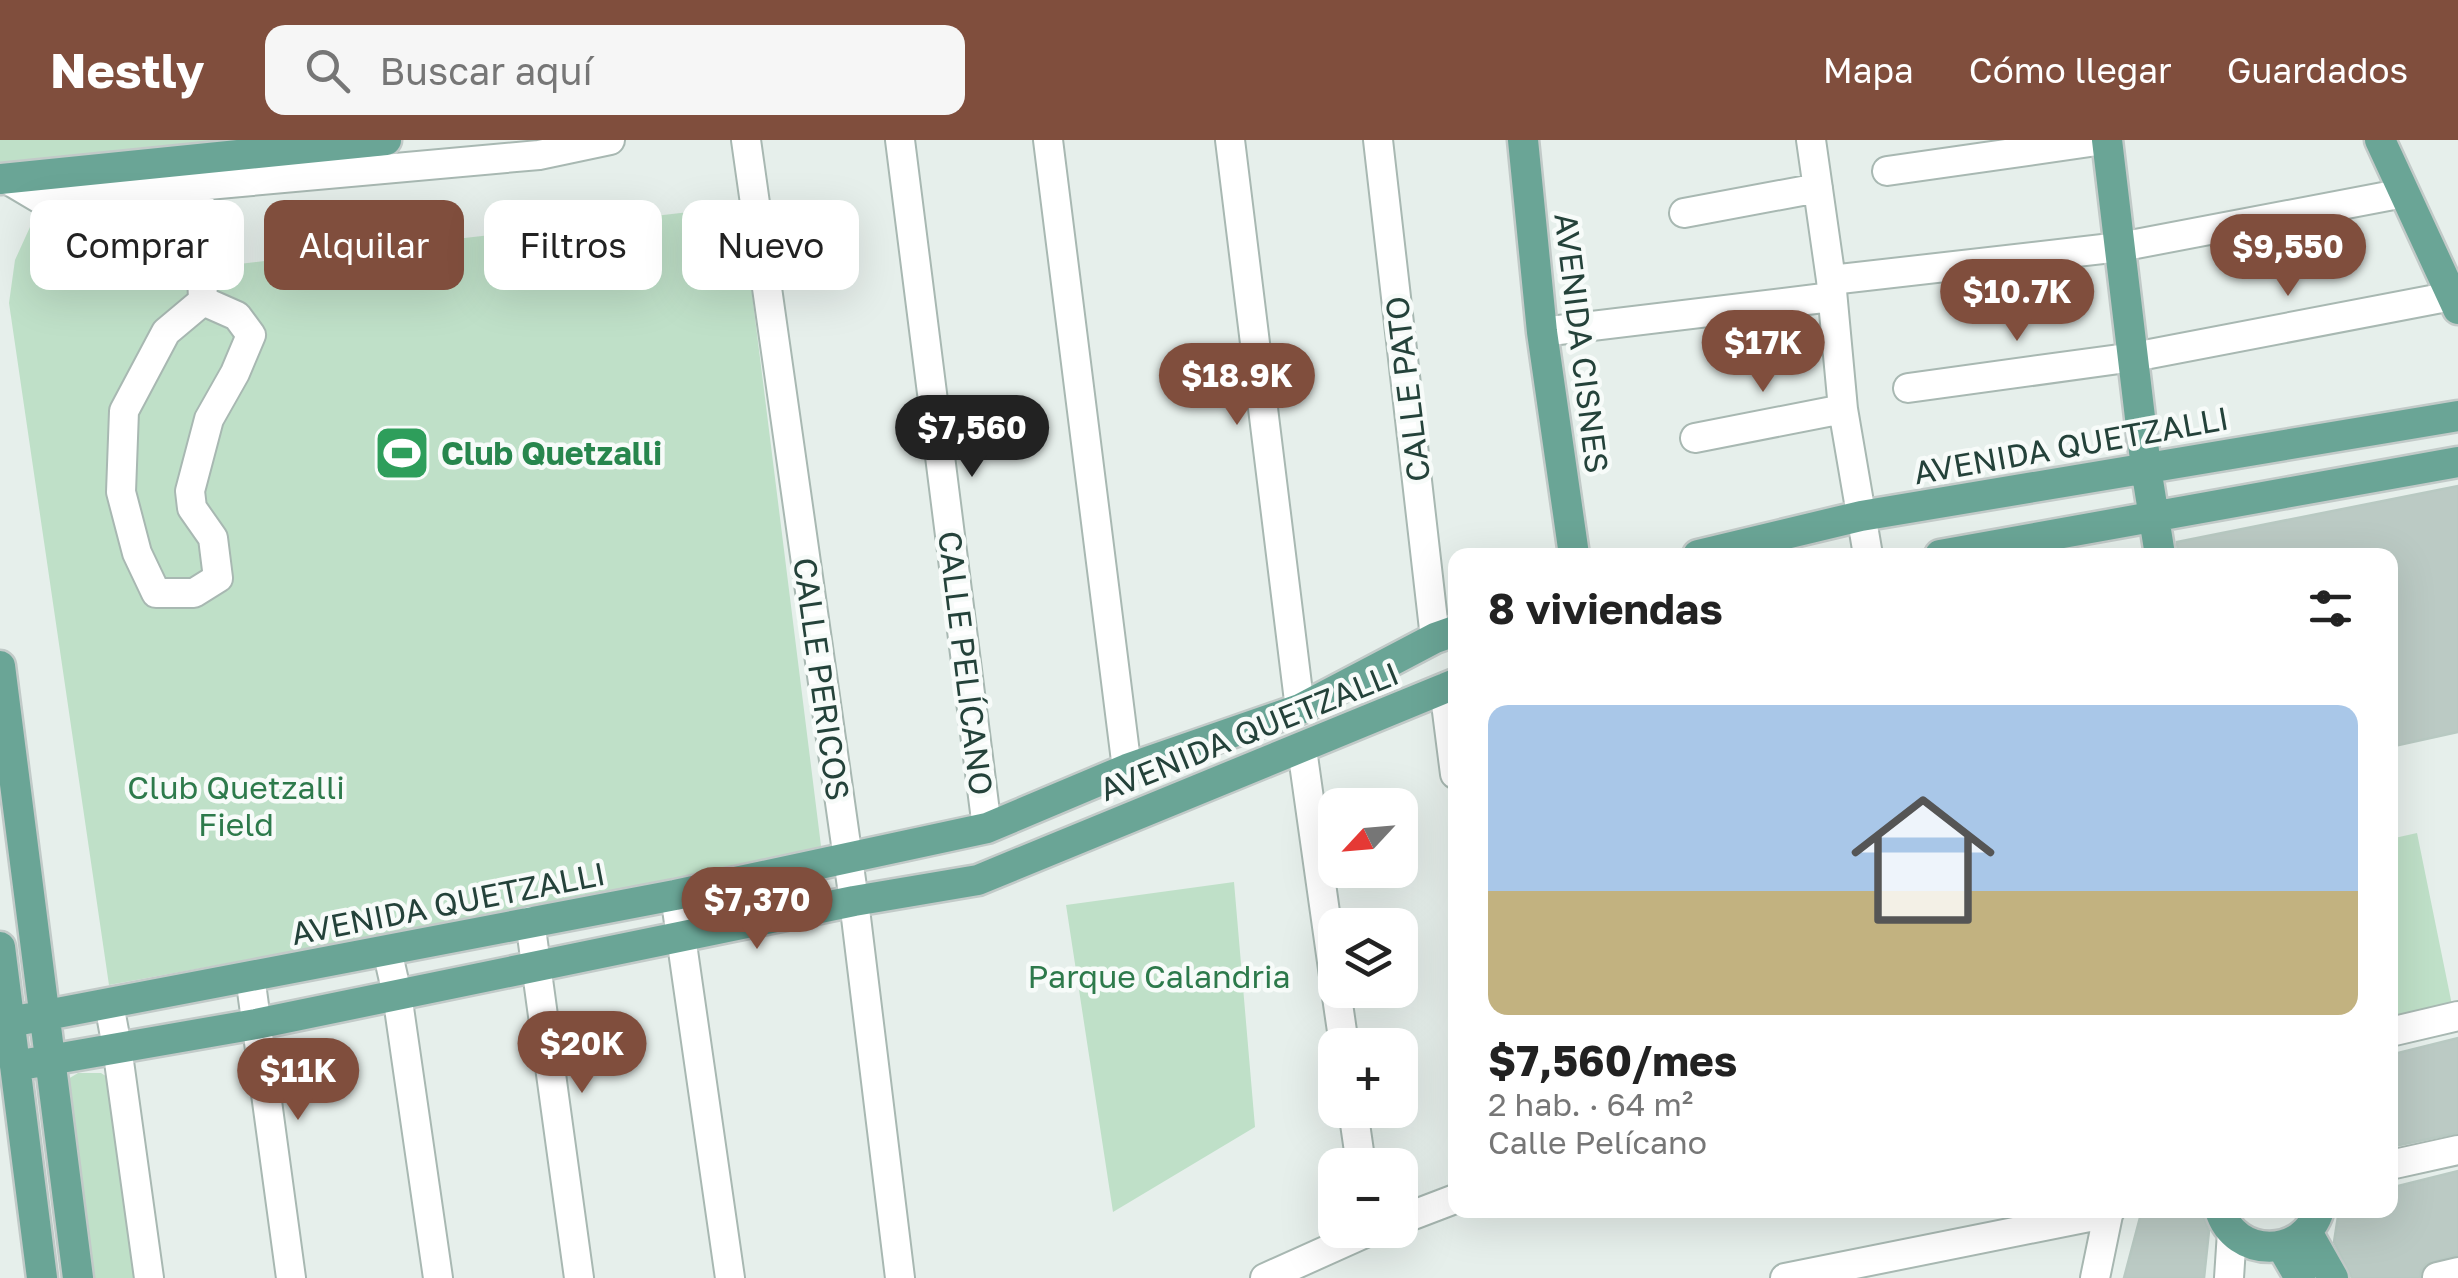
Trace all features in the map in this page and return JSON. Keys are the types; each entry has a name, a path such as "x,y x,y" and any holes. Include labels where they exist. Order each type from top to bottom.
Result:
{"main road":[{"path":"2,179 386,140"},
{"name":"AVENIDA CISNES","path":"1522,140 1542,332 1573,548"},
{"path":"2105,140 2159,548"},
{"path":"2380,140 2455,303"},
{"name":"AVENIDA QUETZALLI","path":"1727,548 1861,516 2458,416"},
{"path":"2022,548 2156,515 2458,462"},
{"name":"AVENIDA QUETZALLI","path":"10,1022 676,895 986,828 1126,769 1300,709 1445,634"},
{"path":"0,666 78,1278"},
{"name":"AVENIDA QUETZALLI","path":"15,1066 256,1024 854,901 978,880 1448,687"},
{"path":"0,947 42,1278"},
{"path":"2226,1221 2247,1243 2264,1248 2303,1229"},
{"path":"2300,1278 2303,1229"},
{"path":"2303,1229 2333,1278"}],"street":[{"path":"2,179 42,200 538,155 610,140"},
{"name":"CALLE PERICOS","path":"746,140 854,901 900,1278"},
{"name":"CALLE PELÍCANO","path":"900,140 986,828"},
{"path":"1048,140 1126,769"},
{"path":"1230,140 1300,709"},
{"name":"CALLE PATO","path":"1378,140 1445,634"},
{"path":"1811,140 1844,409 1867,548"},
{"path":"1887,171 2105,140"},
{"path":"199,186 204,301"},
{"path":"1684,213 1818,188"},
{"path":"1542,332 2120,247 2404,192"},
{"path":"204,301 237,316 251,336 209,419 190,491 192,508 213,538 218,578 194,594 156,593 137,552 120,492 124,411 166,332 204,301"},
{"path":"1908,388 2134,358 2455,303"},
{"path":"1694,438 1844,409"},
{"path":"1302,749 1325,908"},
{"path":"676,895 730,1278"},
{"path":"530,922 579,1278"},
{"path":"387,950 397,994 438,1278"},
{"path":"250,976 291,1278"},
{"path":"109,1004 150,1278"},
{"path":"2398,1030 2458,1016"},
{"path":"2398,1163 2458,1150"},
{"path":"1418,1213 1448,1202"},
{"path":"1785,1278 2075,1218"},
{"path":"2095,1278 2108,1218"},
{"path":"2226,1221 2229,1278"},
{"path":"1265,1278 1331,1248"},
{"path":"2437,1277 2458,1272"}],"green space":[{"path":"0,140 249,140 0,164"},
{"name":"Club Quetzalli","path":"682,213 682,290 752,290 822,854 109,985 9,303 15,260 30,227 30,290 244,290 244,263 264,261 264,290 464,290 464,238 484,236 484,290 662,290 662,215"},
{"path":"2417,833 2452,1005 2398,1021 2398,837"},
{"name":"Parque Calandria","path":"1234,882 1255,1127 1113,1212 1066,905"},
{"path":"78,1073 101,1073 115,1082 147,1278 91,1278 68,1079"}],"building":[{"path":"2458,486 2458,732 2398,745 2398,548 2177,548 2177,542"},
{"path":"2458,1038 2458,1133 2398,1145 2398,1053"},
{"path":"2458,1171 2458,1255 2426,1264 2420,1278 2352,1278 2334,1242 2338,1218 2398,1218 2398,1186"},
{"path":"2140,1218 2204,1218 2209,1231 2204,1278 2124,1278"}],"place":[{"name":"Club Quetzalli","path":"402,453"}],"park label":[{"name":"Club Quetzalli Field","path":"236,806"}]}
